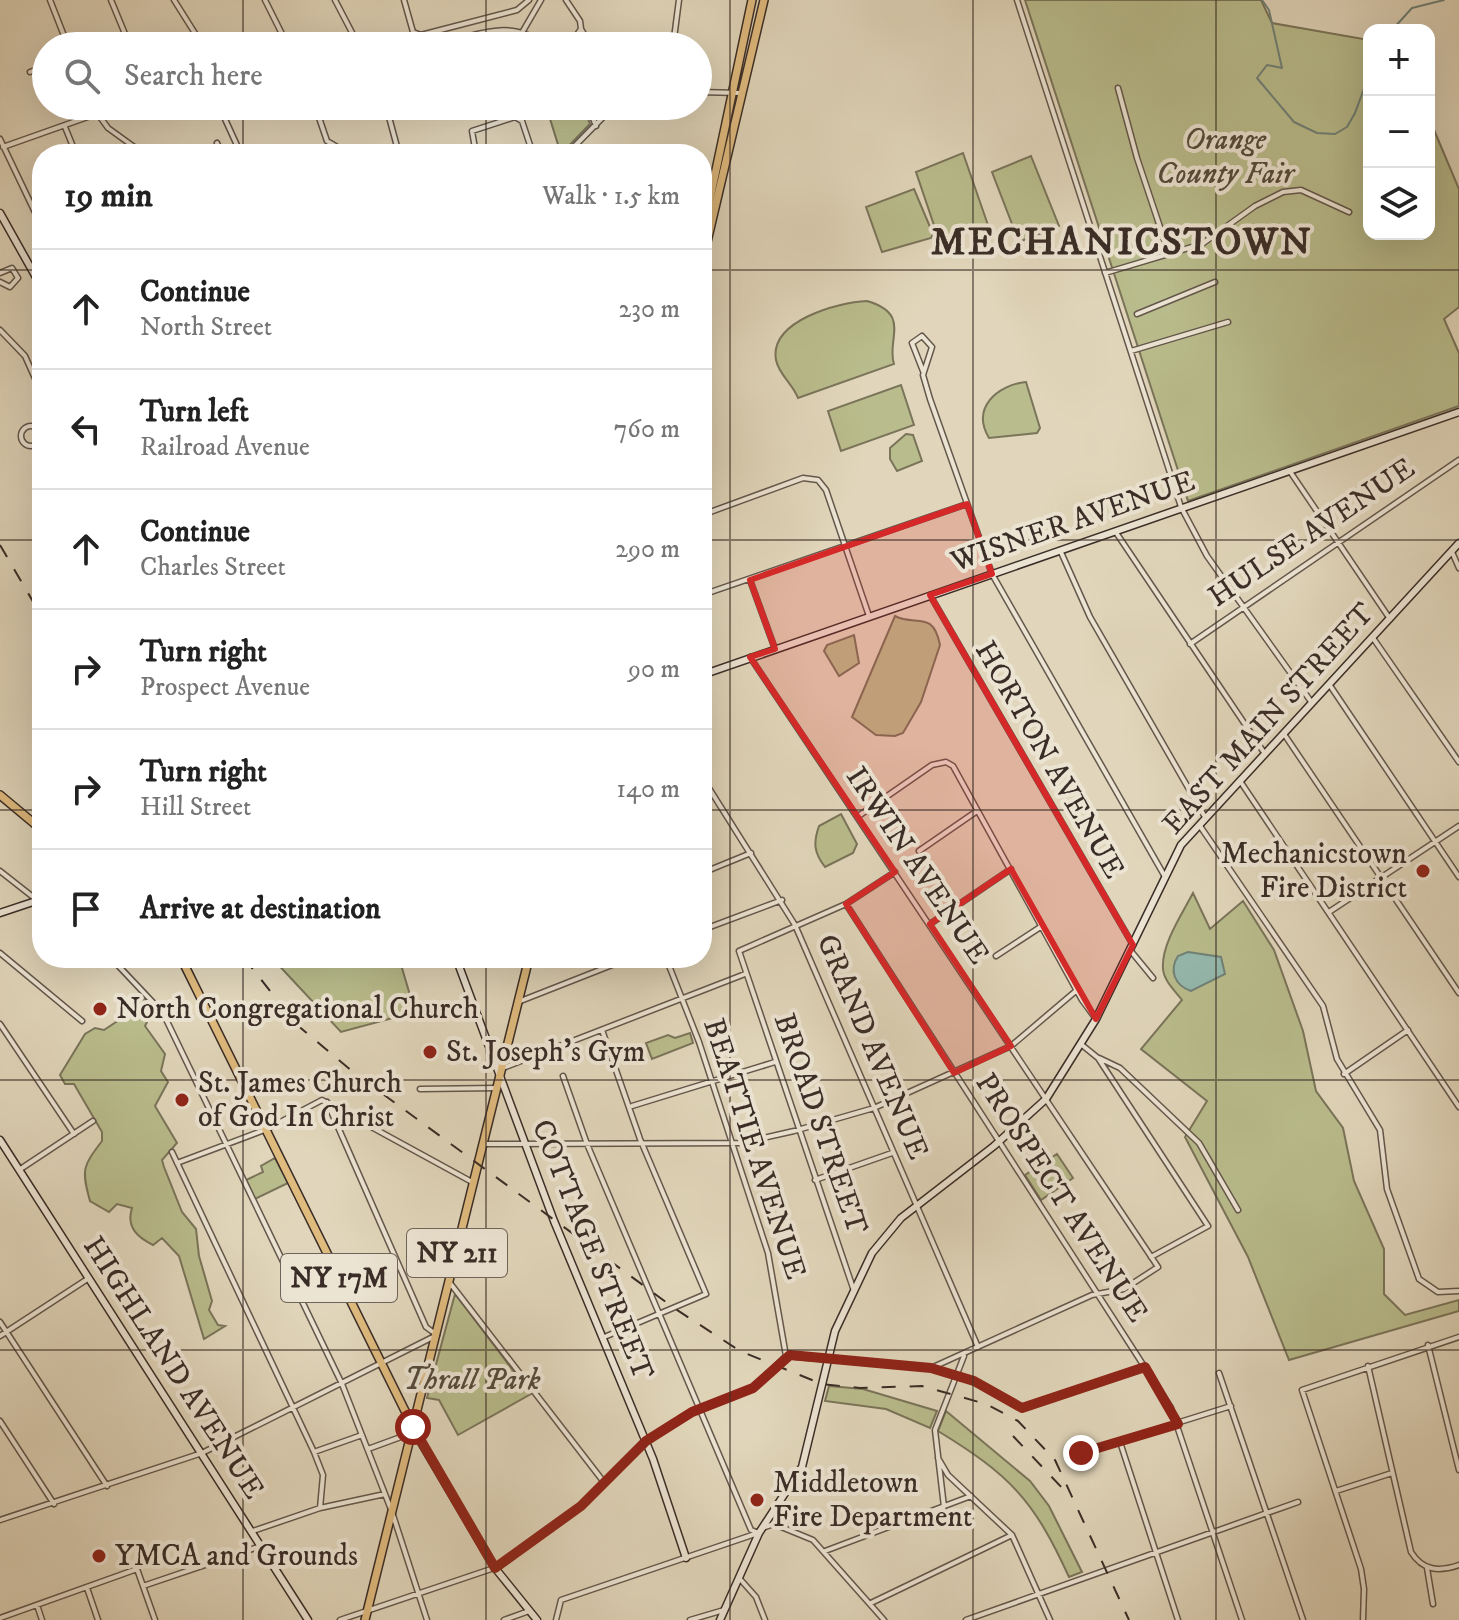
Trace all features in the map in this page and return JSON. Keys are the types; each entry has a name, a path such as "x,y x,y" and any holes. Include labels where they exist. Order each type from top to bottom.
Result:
{"main road":[{"path":"712,187 752,0"},
{"path":"712,219 764,0"},
{"path":"0,795 32,822"},
{"name":"NY 17M","path":"186,968 412,1430"},
{"name":"NY 211","path":"412,1430 526,968"},
{"path":"366,1616 412,1430"}],"street":[{"path":"50,0 63,32"},
{"path":"111,0 124,32"},
{"path":"174,0 194,32"},
{"path":"267,0 282,32"},
{"path":"335,0 352,32"},
{"path":"404,0 413,32"},
{"path":"430,32 517,10 529,0"},
{"path":"490,32 501,29 523,31 541,0"},
{"path":"566,0 580,21 583,32"},
{"path":"675,32 679,0"},
{"path":"1017,0 1181,507 1207,556 1312,703"},
{"path":"1118,88 1169,254"},
{"path":"712,92 741,93"},
{"path":"3,147 80,120"},
{"path":"103,120 132,144"},
{"path":"225,120 236,144"},
{"path":"320,120 327,141 332,144"},
{"path":"390,120 396,144"},
{"path":"474,144 472,131 506,120"},
{"path":"520,120 530,144"},
{"path":"594,120 596,126"},
{"path":"577,144 601,120"},
{"path":"64,126 72,144"},
{"path":"0,139 32,206"},
{"path":"1105,273 1202,244 1255,206 1283,192 1301,190 1349,212"},
{"path":"0,213 32,270"},
{"path":"0,273 12,268 18,278 10,287 0,282"},
{"path":"1137,314 1215,282"},
{"path":"1130,351 1228,322"},
{"path":"0,330 25,356 32,372"},
{"path":"923,371 932,347 922,336 912,343 913,350 923,371 992,574 1164,875"},
{"name":"WISNER AVENUE","path":"712,671 1459,412"},
{"path":"32,429 25,428 21,437 24,443 32,445"},
{"name":"HULSE AVENUE","path":"1190,644 1459,460"},
{"path":"1289,470 1390,619"},
{"path":"712,511 811,477 824,487 869,616"},
{"path":"712,592 843,544 967,504"},
{"path":"1115,531 1265,754"},
{"name":"EAST MAIN STREET","path":"720,1620 759,1533 802,1467 835,1331 872,1253 916,1206 998,1143 1046,1099 1096,1019 1164,875 1199,824 1459,543"},
{"path":"1060,550 1090,617 1205,817"},
{"path":"1452,551 1459,568"},
{"path":"750,580 775,649"},
{"name":"HORTON AVENUE","path":"930,595 1131,948 1153,978"},
{"path":"1373,638 1459,762"},
{"name":"IRWIN AVENUE","path":"750,657 1151,1257"},
{"path":"1329,684 1459,877"},
{"path":"1284,734 1459,993"},
{"path":"857,817 932,765 946,762 953,766 1096,1019"},
{"path":"1240,781 1459,1107"},
{"name":"GRAND AVENUE","path":"712,793 795,925 978,1347"},
{"path":"919,851 977,811"},
{"path":"1199,824 1323,1006 1344,1074 1380,1130 1387,1189 1419,1279 1438,1292 1459,1291"},
{"path":"1329,912 1459,826"},
{"path":"712,869 751,853"},
{"path":"930,924 1011,869"},
{"path":"0,871 32,894"},
{"path":"503,1068 745,974 741,949 846,904 895,872"},
{"path":"712,926 782,900"},
{"path":"0,913 32,904"},
{"name":"PROSPECT AVENUE","path":"846,904 1145,1367 1178,1424 1242,1620"},
{"path":"996,956 1042,926"},
{"path":"0,953 82,1021"},
{"path":"120,968 163,1013 342,1384 392,1512 427,1620"},
{"name":"COTTAGE STREET","path":"460,968 602,1338 646,1441 686,1558"},
{"path":"518,1002 605,968"},
{"name":"BEATTIE AVENUE","path":"670,968 711,1081 775,1277 786,1356"},
{"name":"BROAD STREET","path":"745,974 853,1288"},
{"path":"485,1144 732,1144 799,1130 874,1108 1011,1046 1077,990"},
{"path":"0,1024 74,1134"},
{"path":"602,1030 644,1144 706,1294 602,1338"},
{"path":"1344,1074 1408,1030"},
{"path":"1082,1045 1098,1058 1120,1068 1199,1143 1238,1210"},
{"path":"931,1368 1098,1294 1124,1289 1156,1268 1151,1257 1207,1228 1098,1058"},
{"path":"631,1106 775,1062"},
{"path":"563,1076 587,1144 751,1530 759,1533"},
{"path":"420,1089 497,1088"},
{"path":"177,1163 267,1129 317,1102 327,1102 474,1183"},
{"path":"0,1520 202,1453 437,1335 426,1327 327,1102"},
{"path":"19,1170 93,1121"},
{"name":"HIGHLAND AVENUE","path":"0,1140 308,1620"},
{"path":"172,1152 314,1452 323,1475 320,1508"},
{"path":"815,1180 893,1152"},
{"path":"295,1286 333,1266"},
{"path":"0,1336 89,1278"},
{"path":"450,1283 603,1481"},
{"path":"0,1322 107,1486"},
{"path":"1363,1620 1364,1582 1302,1390 1459,1337"},
{"path":"1428,1345 1459,1470"},
{"path":"944,1507 935,1430 965,1354"},
{"path":"340,1620 366,1616 495,1568 581,1506 646,1441 700,1409 753,1388 786,1356 931,1368 987,1387 1022,1408 1145,1367"},
{"path":"1368,1366 1410,1549 1427,1568 1433,1604"},
{"path":"1219,1373 1303,1620"},
{"path":"1081,1453 1231,1406"},
{"path":"0,1421 54,1504"},
{"path":"368,1449 412,1430 495,1568 537,1620"},
{"path":"314,1452 362,1435"},
{"path":"1120,1442 1178,1620"},
{"path":"938,1458 971,1496 1012,1535 1050,1620"},
{"path":"1336,1491 1392,1473"},
{"path":"253,1531 320,1508 385,1494"},
{"path":"825,1551 971,1496"},
{"path":"966,1620 1298,1502"},
{"path":"556,1620 561,1600 759,1533 774,1524 804,1533 825,1551 884,1620"},
{"path":"871,1603 1012,1535"},
{"path":"143,1586 261,1546"},
{"path":"1427,1568 1443,1570 1459,1565"},
{"path":"0,1618 137,1569 155,1620"},
{"path":"739,1578 756,1597 765,1620"},
{"path":"87,1588 98,1620"},
{"path":"37,1605 42,1620"},
{"path":"690,1620 724,1610"},
{"path":"504,1620 529,1611"}],"highlighted area":[{"path":"967,504 992,574 930,595 1133,945 1096,1019 1011,869 930,924 1011,1046 954,1073 846,904 895,872 750,657 775,649 750,580"}],"green space":[{"name":"Orange County Fair","path":"1025,0 1261,0 1272,23 1363,39 1363,240 1435,240 1435,132 1459,189 1459,307 1444,319 1459,353 1459,406 1188,501"},
{"path":"550,120 588,120 590,124 571,144 558,144"},
{"path":"963,153 988,225 939,240 916,172"},
{"path":"1031,156 1059,226 1019,242 992,172"},
{"path":"914,189 933,234 931,238 882,252 866,207"},
{"path":"867,301 881,306 893,320 894,364 798,398 776,360 777,346 783,334 808,316 840,305"},
{"path":"1026,382 1040,428 1037,433 989,438 983,417 990,400 1005,388"},
{"path":"901,385 914,425 841,451 828,411"},
{"path":"906,434 913,435 922,461 897,471 890,459 890,448"},
{"path":"895,616 928,623 937,634 940,645 921,702 903,733 895,736 876,735 852,717"},
{"path":"854,635 859,663 839,676 824,651 827,645"},
{"path":"841,814 857,844 853,853 825,867 817,852 817,832 819,826"},
{"path":"1193,893 1210,929 1243,901 1274,950 1303,1031 1316,1091 1343,1128 1354,1181 1384,1249 1384,1294 1405,1315 1459,1300 1459,1311 1289,1360 1248,1257 1185,1137 1207,1101 1141,1049 1182,1000 1165,978 1163,960 1173,930"},
{"path":"281,968 402,968 415,1012 341,1032"},
{"path":"145,999 154,1008 145,1026 165,1054 161,1071 168,1082 155,1106 177,1143 162,1160 182,1212 196,1229 199,1256 212,1301 209,1310 218,1325 225,1326 204,1339 179,1256 162,1238 153,1245 138,1235 130,1221 132,1208 117,1204 109,1212 90,1201 85,1182 86,1168 102,1141 102,1132 74,1084 65,1084 60,1075 85,1034 95,1028 104,1030 131,1012 138,1001"},
{"path":"690,1033 693,1043 652,1059 646,1043 668,1035 675,1038"},
{"path":"1057,1154 1073,1178 1041,1200 1025,1175"},
{"path":"275,1158 288,1183 255,1199 246,1180 263,1172 261,1166"},
{"name":"Thrall Park","path":"455,1294 531,1394 458,1435 439,1400 427,1398"},
{"path":"829,1386 863,1389 937,1411 930,1428 886,1409 825,1401"},
{"path":"946,1411 1030,1481 1049,1506 1082,1572 1069,1577 1044,1528 1017,1492 984,1462 938,1431"}],"water":[{"path":"1188,952 1221,957 1225,974 1191,991 1185,988 1177,981 1174,967 1178,956"}],"waterway":[{"path":"1262,0 1269,10 1282,68 1267,65 1257,78 1294,122 1317,133 1335,134 1347,127 1363,91"},
{"path":"1397,24 1412,8 1444,0"}],"railway":[{"path":"0,545 32,600"},
{"path":"252,968 296,1024 353,1072 674,1308 740,1351 822,1384 860,1388 922,1386 986,1404 1018,1421 1055,1460 1129,1620"},
{"path":"1013,1436 1065,1491"}],"place":[{"name":"Mechanicstown Fire District","path":"1423,871"},
{"name":"North Congregational Church","path":"100,1009"},
{"name":"St. Joseph's Gym","path":"430,1052"},
{"name":"St. James Church of God In Christ","path":"182,1100"},
{"name":"Middletown Fire Department","path":"757,1500"},
{"name":"YMCA and Grounds","path":"99,1556"}],"district":[{"name":"MECHANICSTOWN","path":"1122,243"}],"route":[{"path":"413,1427 495,1568 581,1506 621,1462 646,1441 692,1412 753,1388 784,1357 790,1355 931,1368 974,1381 1001,1394 1018,1408 1145,1367 1178,1424 1081,1453"}]}
